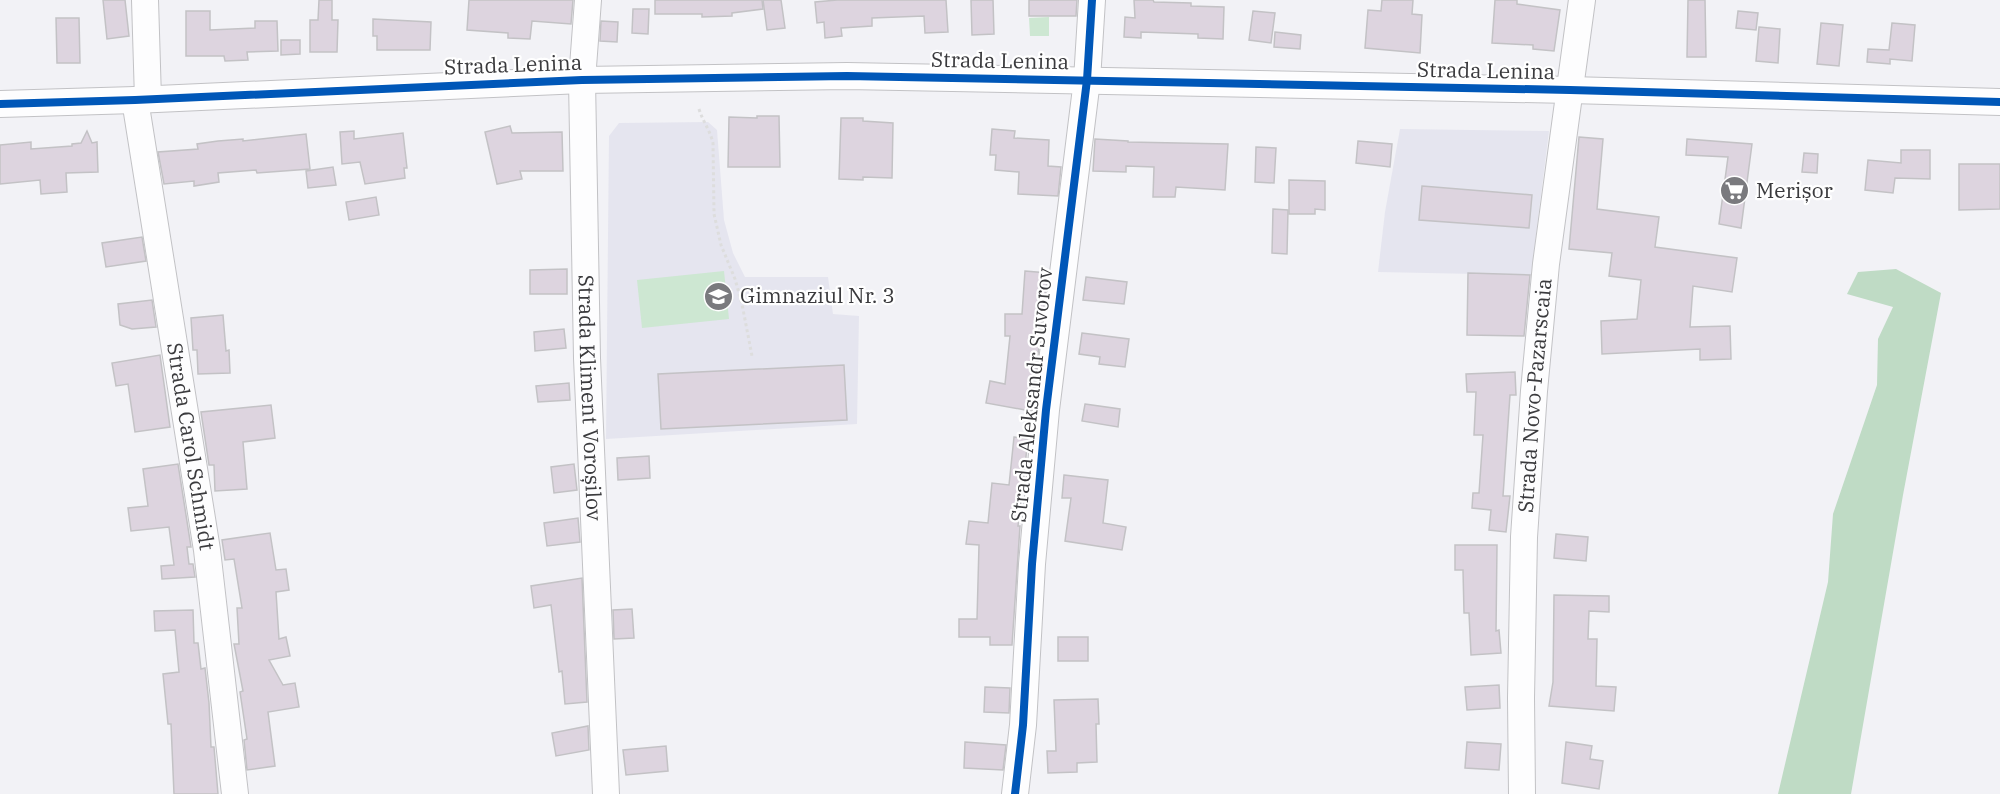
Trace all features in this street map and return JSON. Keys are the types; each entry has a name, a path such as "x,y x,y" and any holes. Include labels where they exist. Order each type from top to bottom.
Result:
{"street":[{"name":"Strada Carol Schmidt","path":"145,0 141,100 207,550 235,794"},
{"name":"Strada Kliment Voroșilov","path":"588,0 582,80 587,358 606,794"},
{"name":"Strada Aleksandr Suvorov","path":"1015,794 1023,725 1032,564 1046,410 1087,80 1092,0"},
{"name":"Strada Novo-Pazarscaia","path":"1522,794 1524,548 1529,470 1546,264 1582,0"},
{"name":"Strada Lenina","path":"0,104 141,100 582,80 847,76 1570,90 2000,102"}],"path":[{"path":"699,109 702,121 711,132 713,143 714,214 721,245 742,304 752,356"}],"shaded area":[{"name":"Gimnaziul Nr. 3","path":"708,122 717,130 724,220 733,253 745,277 828,277 833,314 859,316 857,424 606,439 609,136 619,123"},
{"path":"1400,129 1549,131 1531,275 1378,272 1385,212"}],"green space":[{"path":"1049,17 1049,36 1030,36 1029,18"},
{"path":"1896,269 1941,293 1851,794 1778,794 1828,582 1833,514 1877,385 1878,339 1893,307 1847,294 1858,272"},
{"path":"724,271 729,319 642,328 637,280"}],"building":[{"path":"103,0 125,0 129,36 107,39"},
{"path":"319,0 332,0 332,20 338,20 337,52 310,52 310,20 318,20"},
{"path":"469,0 573,0 571,24 532,21 530,39 508,38 508,33 467,30"},
{"path":"655,0 762,0 763,9 732,13 732,16 655,14"},
{"path":"763,0 781,0 785,28 767,30"},
{"path":"946,0 948,32 925,33 924,16 872,18 872,26 841,28 842,36 825,38 824,22 817,23 815,2"},
{"path":"971,0 993,0 994,34 972,35"},
{"path":"1029,0 1077,0 1076,16 1029,16"},
{"path":"1134,0 1224,7 1223,39 1198,38 1198,34 1141,32 1141,38 1124,37 1125,17 1135,18"},
{"path":"1382,0 1413,0 1412,14 1422,15 1420,53 1365,48 1368,10 1381,11"},
{"path":"1495,0 1517,0 1517,4 1560,10 1554,51 1533,49 1533,45 1492,43"},
{"path":"1688,0 1705,0 1706,57 1687,57"},
{"path":"633,9 649,9 648,34 632,33"},
{"path":"186,11 210,11 210,30 255,28 255,21 277,21 278,51 247,52 248,60 225,61 224,56 186,56"},
{"path":"1253,11 1275,13 1271,43 1249,40"},
{"path":"1738,11 1758,13 1756,30 1736,28"},
{"path":"56,18 79,18 80,63 57,63"},
{"path":"373,19 431,22 430,50 377,50 377,36 373,36"},
{"path":"601,21 618,22 617,42 600,41"},
{"path":"1821,23 1843,25 1839,66 1817,64"},
{"path":"1892,23 1915,25 1912,61 1890,59 1890,64 1867,62 1868,49 1889,50"},
{"path":"1759,27 1780,29 1778,63 1756,61"},
{"path":"1275,32 1301,35 1300,49 1274,47"},
{"path":"281,40 300,40 300,54 281,55"},
{"path":"757,116 779,116 780,167 728,167 729,117 757,118"},
{"path":"841,118 863,118 863,121 893,123 892,178 839,179"},
{"path":"510,126 512,133 562,132 563,171 520,171 522,179 497,184 485,132"},
{"path":"992,129 1015,131 1014,138 1049,140 1048,166 1061,167 1058,196 1018,194 1019,172 995,170 996,155 990,155"},
{"path":"87,131 92,143 97,142 98,172 66,173 67,192 41,194 40,180 0,184 0,145 31,142 31,149 72,146 72,144 81,143"},
{"path":"354,131 354,139 403,133 407,168 404,168 405,178 365,184 360,162 342,164 340,132"},
{"path":"306,134 310,169 218,173 219,182 194,186 194,181 164,184 158,152 198,149 197,144 218,141 243,139 243,141"},
{"path":"1579,137 1603,139 1597,209 1659,217 1655,247 1737,258 1732,292 1693,286 1690,327 1730,326 1731,359 1700,360 1700,349 1602,354 1601,321 1637,319 1641,280 1609,276 1612,253 1569,249"},
{"path":"1095,139 1228,144 1225,190 1176,187 1175,197 1153,197 1154,167 1126,166 1126,172 1093,171"},
{"name":"Merișor","path":"1687,139 1752,144 1741,228 1719,224 1728,157 1686,155"},
{"path":"1358,141 1392,144 1390,167 1356,163"},
{"path":"1256,147 1276,148 1274,183 1255,182"},
{"path":"1901,150 1930,150 1930,179 1895,178 1893,193 1865,190 1868,160 1901,163"},
{"path":"1804,153 1818,154 1817,173 1802,172"},
{"path":"1959,164 2000,164 2000,209 1959,210"},
{"path":"333,167 336,185 308,188 306,171"},
{"path":"1289,180 1325,181 1325,210 1315,209 1315,214 1289,214"},
{"path":"1422,186 1532,195 1529,228 1419,220"},
{"path":"376,197 379,215 349,220 346,202"},
{"path":"1273,209 1288,210 1287,254 1272,253"},
{"path":"142,237 146,261 106,267 102,243"},
{"path":"567,269 567,294 530,294 530,270"},
{"path":"1025,271 1048,273 1031,411 986,403 990,381 1005,384 1010,336 1005,336 1005,314 1022,314"},
{"path":"1468,273 1530,275 1524,336 1467,335"},
{"path":"1086,277 1127,282 1124,304 1083,300"},
{"path":"152,300 156,327 132,329 120,325 118,304"},
{"path":"223,315 230,373 198,374 197,350 193,350 191,318"},
{"path":"564,329 566,348 535,351 534,332"},
{"path":"1082,333 1129,339 1125,367 1099,364 1100,357 1079,354"},
{"path":"160,355 170,427 135,432 128,384 116,386 112,363"},
{"path":"844,365 847,420 661,429 658,374"},
{"path":"1515,372 1516,395 1510,395 1503,496 1510,496 1506,532 1489,530 1491,510 1472,508 1473,493 1479,493 1483,435 1474,435 1476,392 1467,392 1466,374"},
{"path":"569,383 570,400 538,402 536,386"},
{"path":"1085,404 1120,409 1118,427 1082,421"},
{"path":"271,405 275,438 243,442 247,489 215,491 214,465 209,465 201,412"},
{"path":"1014,437 1028,439 1018,526 1020,526 1012,645 990,645 990,637 959,637 959,619 977,619 979,545 966,544 969,521 988,523 992,483 1009,485"},
{"path":"649,456 650,478 618,480 617,458"},
{"path":"178,464 191,547 187,547 189,564 193,564 195,577 162,579 161,566 174,565 169,527 131,531 128,508 148,506 143,469"},
{"path":"574,464 577,490 554,493 551,467"},
{"path":"1064,475 1108,480 1103,523 1126,527 1122,550 1065,541 1071,498 1062,498"},
{"path":"578,518 580,542 547,546 544,523"},
{"path":"270,533 276,570 286,569 289,590 276,592 279,639 286,637 290,656 269,660 283,685 295,683 299,707 268,712 275,766 247,770 244,740 247,739 240,692 243,691 234,644 239,644 237,608 242,608 234,559 225,560 222,540"},
{"path":"1556,534 1588,537 1586,561 1554,558"},
{"path":"1455,545 1497,545 1496,631 1499,630 1501,653 1471,655 1469,613 1464,613 1463,570 1455,570"},
{"path":"582,578 587,702 565,704 551,605 534,608 531,586"},
{"path":"1554,595 1609,596 1609,612 1589,611 1588,639 1597,639 1596,686 1616,687 1614,711 1549,706 1553,682"},
{"path":"632,609 634,638 614,639 613,610"},
{"path":"193,610 194,643 198,643 201,669 205,668 211,747 214,747 218,794 174,794 171,724 168,724 163,674 179,672 175,630 155,631 154,611"},
{"path":"1058,637 1088,637 1088,661 1058,661"},
{"path":"1499,685 1500,708 1467,710 1465,687"},
{"path":"985,687 1010,688 1009,713 984,712"},
{"path":"1098,699 1097,762 1077,763 1077,772 1048,773 1047,751 1056,751 1054,700"},
{"path":"588,726 589,750 556,756 552,733"},
{"path":"965,742 1006,745 1003,770 964,768"},
{"path":"1467,742 1501,744 1499,770 1465,768"},
{"path":"1566,742 1592,746 1590,759 1603,761 1599,789 1562,783"},
{"path":"666,746 668,771 626,775 623,750"}],"cycle path":[{"path":"1015,794 1023,725 1032,564 1046,410 1087,80 1092,0"},
{"path":"0,104 582,80 847,76 1570,90 2000,102"}],"place":[{"name":"Merișor","path":"1735,191"},
{"name":"Gimnaziul Nr. 3","path":"719,296"}]}
